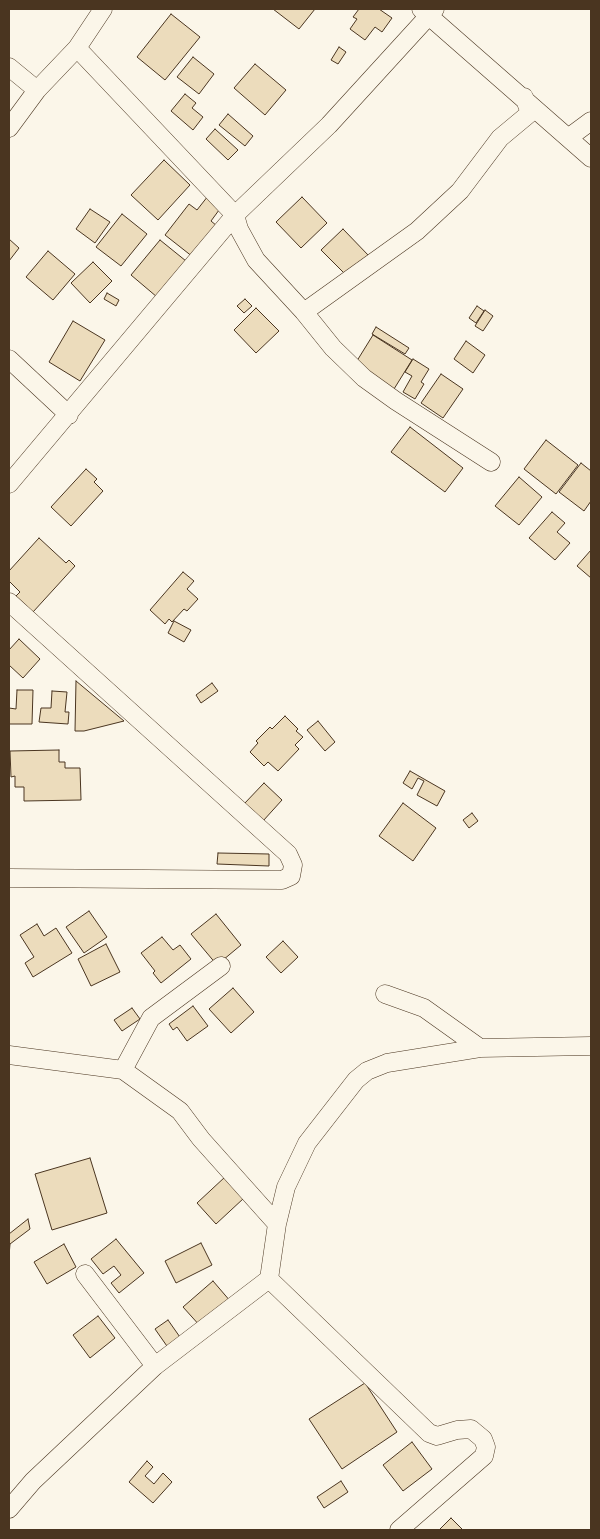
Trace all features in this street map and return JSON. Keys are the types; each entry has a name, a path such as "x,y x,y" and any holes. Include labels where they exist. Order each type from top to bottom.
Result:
{"street":[{"path":"9,128 37,90 77,48 102,9"},
{"path":"9,484 69,415 235,215 329,125 428,11 591,158"},
{"path":"77,48 235,215 239,228 256,260 304,312 333,348 364,378 396,401 491,462"},
{"path":"9,67 37,90"},
{"path":"304,312 417,232 460,191 500,138 530,113 524,97"},
{"path":"568,138 591,122"},
{"path":"9,359 69,415"},
{"path":"9,602 288,854 293,865 291,876 282,880 9,878"},
{"path":"123,1070 151,1018 221,966"},
{"path":"386,994 408,1000 424,1008 480,1048"},
{"path":"9,1510 34,1481 155,1366 269,1279 277,1224 286,1187 307,1143 356,1080 367,1071 387,1063 480,1048 591,1046"},
{"path":"9,1055 123,1070 180,1112 201,1139 277,1224"},
{"path":"85,1274 155,1366"},
{"path":"269,1279 429,1433 437,1436 457,1430 471,1429 483,1439 486,1447 484,1456 399,1530"}],"building":[{"path":"273,9 315,9 299,29"},
{"path":"359,9 379,9 392,18 382,32 375,27 365,40 350,29 357,19 353,17"},
{"path":"171,14 200,37 165,80 137,57"},
{"path":"339,47 346,52 338,64 331,60"},
{"path":"193,57 214,74 199,94 177,77"},
{"path":"255,64 286,90 265,115 234,88"},
{"path":"185,94 196,103 192,108 203,117 193,130 171,111"},
{"path":"228,114 253,136 245,146 219,125"},
{"path":"215,129 238,150 228,160 206,139"},
{"path":"164,160 190,185 158,220 131,195"},
{"path":"208,196 222,206 211,221 217,226 193,257 165,235 189,204 197,210"},
{"path":"302,197 327,223 301,248 276,222"},
{"path":"90,209 110,222 95,243 76,229"},
{"path":"122,214 147,234 121,266 96,247"},
{"path":"343,229 369,256 348,277 321,250"},
{"path":"9,239 19,248 9,261"},
{"path":"160,240 186,261 157,297 131,275"},
{"path":"48,251 75,274 53,300 26,277"},
{"path":"93,262 112,281 90,303 71,283"},
{"path":"107,293 119,300 116,306 104,299"},
{"path":"245,299 252,306 244,313 237,306"},
{"path":"477,306 484,311 476,323 469,318"},
{"path":"256,308 279,331 256,353 234,330"},
{"path":"485,310 493,316 483,331 475,326"},
{"path":"73,321 105,340 80,381 49,362"},
{"path":"376,327 409,348 405,354 372,334"},
{"path":"373,335 412,360 394,389 355,364"},
{"path":"466,341 485,355 473,373 454,359"},
{"path":"413,359 429,369 421,382 424,384 415,399 403,392 412,376 405,372"},
{"path":"441,374 463,389 443,418 421,403"},
{"path":"410,427 463,468 445,492 391,452"},
{"path":"546,440 578,465 556,494 524,469"},
{"path":"581,463 591,471 591,501 584,511 559,492"},
{"path":"86,469 97,479 94,482 103,491 71,526 51,507"},
{"path":"519,477 542,497 519,525 495,506"},
{"path":"552,512 565,523 557,532 570,543 555,560 529,538"},
{"path":"39,538 66,563 69,560 75,566 33,612 16,596 20,592 9,581 9,571"},
{"path":"591,550 591,578 577,566"},
{"path":"183,572 194,581 187,589 198,599 187,611 184,609 172,622 169,619 165,624 150,610"},
{"path":"174,621 191,630 184,642 168,633"},
{"path":"19,639 40,659 23,678 9,665 9,650"},
{"path":"76,681 124,721 84,731 75,731"},
{"path":"212,683 218,691 201,703 196,695"},
{"path":"17,690 33,690 32,724 9,724 9,708 16,709"},
{"path":"52,691 67,692 65,712 69,712 68,724 39,722 41,708 51,708"},
{"path":"285,716 303,737 295,745 299,749 278,771 268,762 264,766 250,752 258,743 256,741"},
{"path":"318,721 335,742 325,751 307,730"},
{"path":"59,750 59,762 65,762 65,768 80,768 81,800 24,801 24,787 15,787 15,776 11,777 10,751"},
{"path":"410,771 445,791 437,806 417,795 424,781 418,778 412,789 403,783"},
{"path":"264,783 282,800 263,821 244,804"},
{"path":"403,803 436,828 413,861 379,836"},
{"path":"472,813 478,821 469,828 463,820"},
{"path":"218,853 269,854 269,866 217,864"},
{"path":"89,911 107,937 84,953 66,927"},
{"path":"216,914 241,945 217,965 191,934"},
{"path":"37,924 44,936 56,928 72,953 33,977 25,963 34,957 20,935"},
{"path":"162,937 173,950 180,945 191,959 161,983 153,973 155,971 141,953"},
{"path":"283,941 298,957 281,973 266,957"},
{"path":"106,944 120,972 91,986 78,959"},
{"path":"233,988 254,1012 231,1033 209,1009"},
{"path":"193,1006 208,1026 187,1041 177,1027 173,1030 169,1024"},
{"path":"132,1008 140,1019 122,1031 114,1020"},
{"path":"90,1158 107,1213 52,1230 35,1174"},
{"path":"225,1177 244,1198 216,1224 197,1203"},
{"path":"28,1219 30,1229 10,1244 9,1256 9,1234"},
{"path":"116,1239 144,1273 119,1293 111,1283 121,1275 114,1266 103,1274 91,1259"},
{"path":"201,1243 212,1265 176,1283 165,1261"},
{"path":"64,1244 76,1267 47,1284 34,1262"},
{"path":"213,1281 231,1302 201,1327 183,1307"},
{"path":"98,1316 115,1338 90,1358 73,1335"},
{"path":"168,1320 182,1340 169,1349 155,1329"},
{"path":"365,1383 397,1432 342,1469 309,1419"},
{"path":"412,1442 432,1469 403,1491 383,1465"},
{"path":"147,1461 153,1467 145,1476 154,1484 163,1473 172,1482 153,1503 129,1482"},
{"path":"341,1481 348,1492 324,1508 317,1497"},
{"path":"451,1518 463,1530 439,1530"}]}
